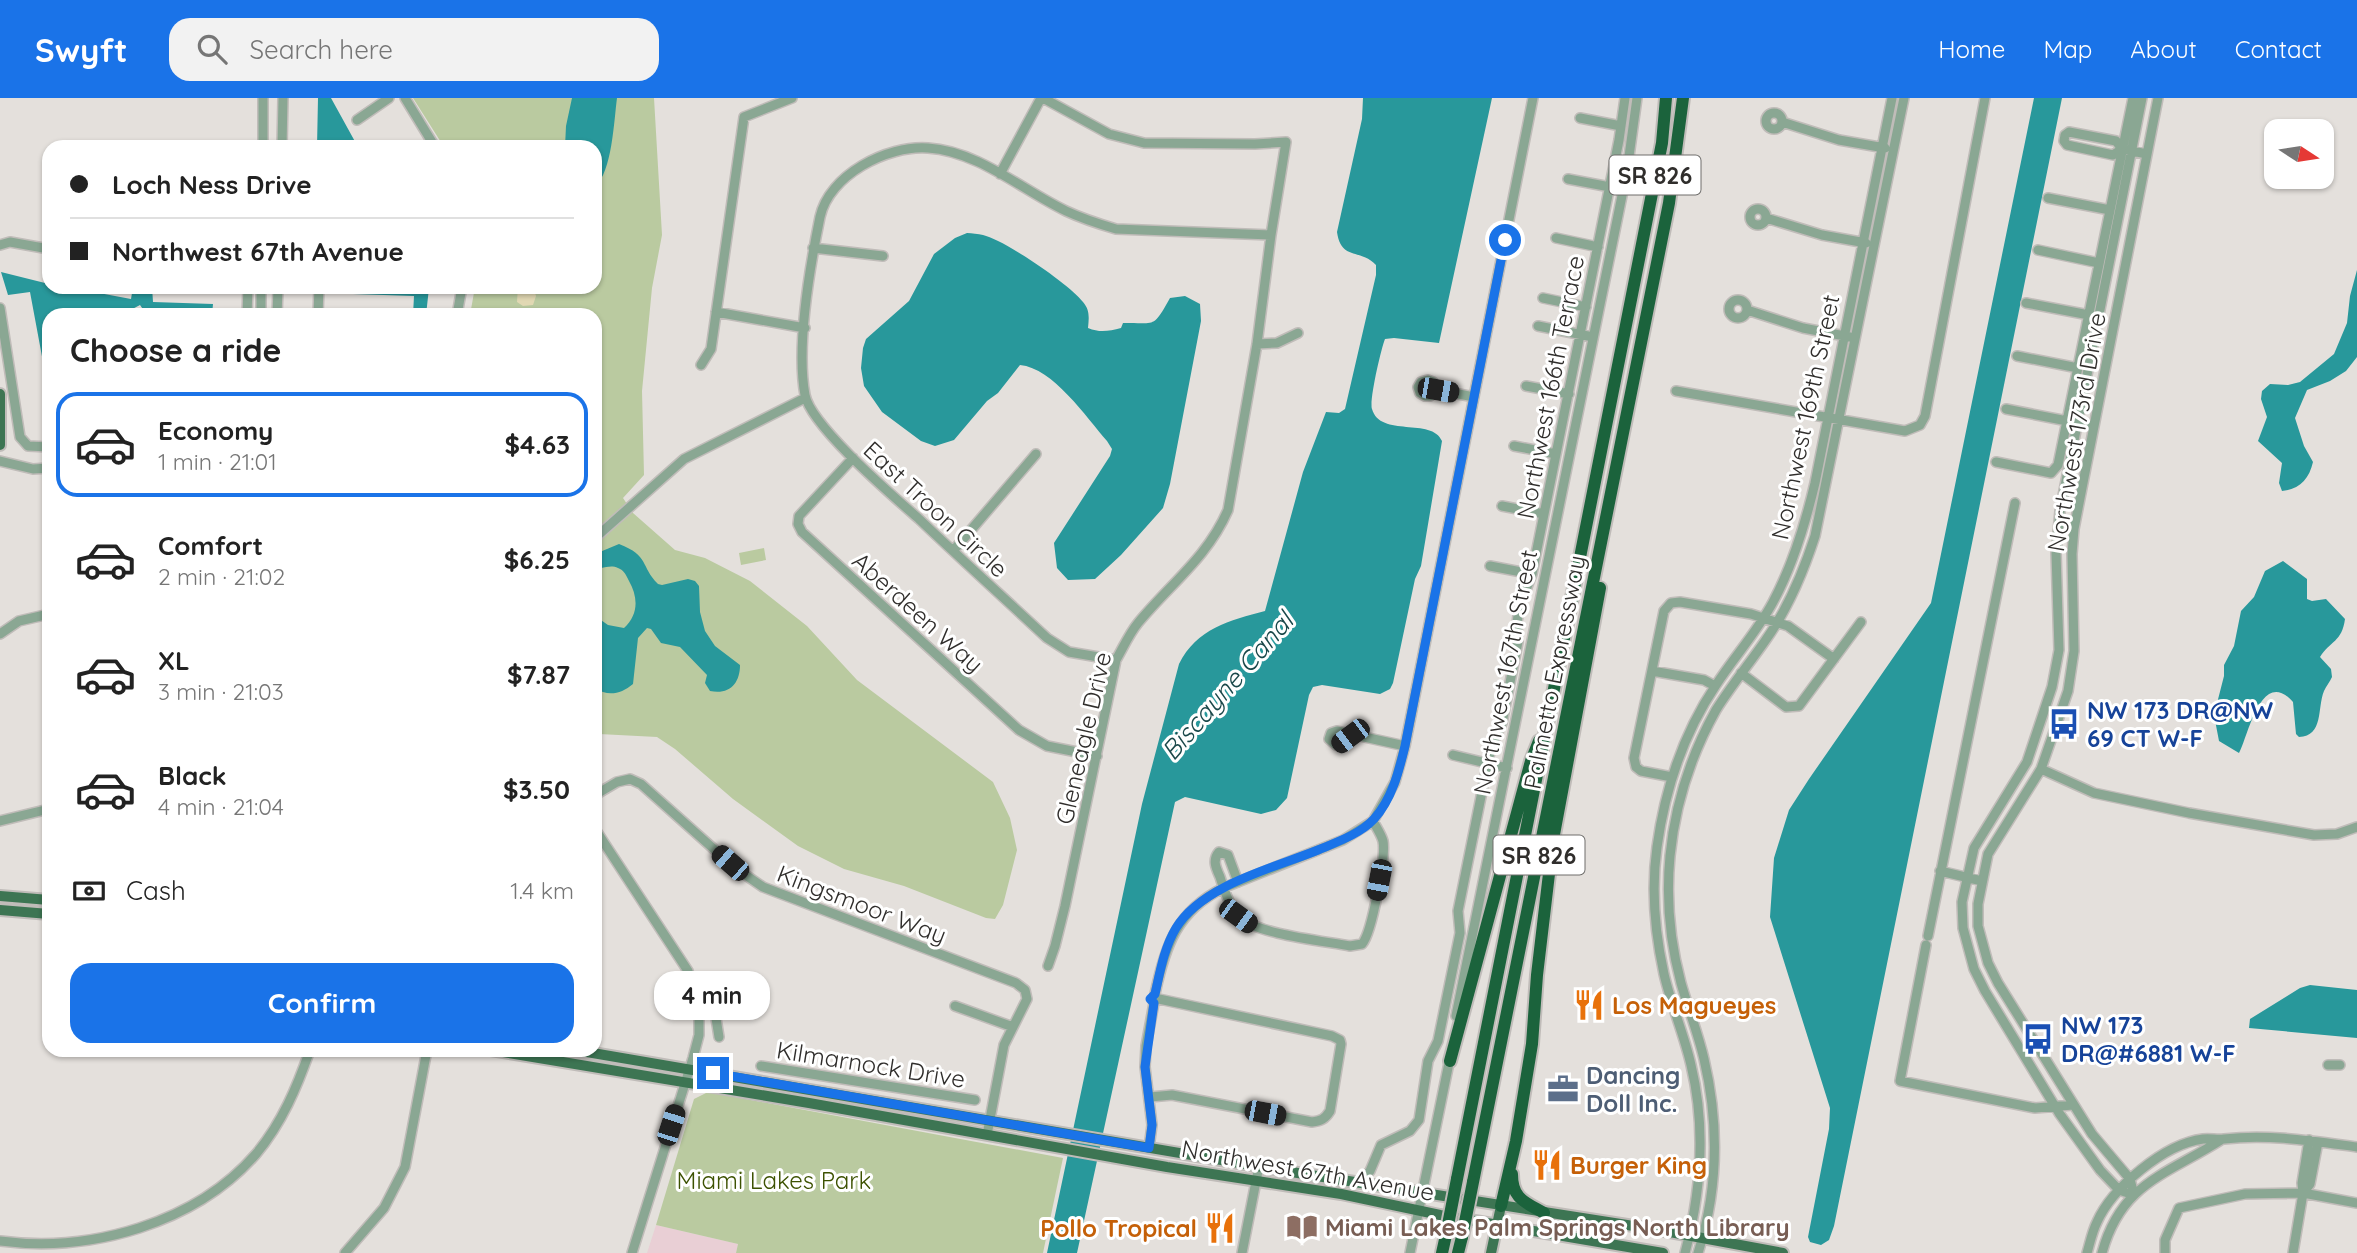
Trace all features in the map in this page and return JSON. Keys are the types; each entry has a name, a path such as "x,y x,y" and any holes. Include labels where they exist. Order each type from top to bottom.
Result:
{"highway":[{"name":"Palmetto Expressway","path":"1442,1253 1662,143 1666,98"},
{"name":"Palmetto Expressway","path":"1458,1253 1669,203 1683,98"},
{"path":"1501,1206 1512,1163 1532,1044 1553,840 1600,592 1604,528"},
{"path":"1450,1060 1531,761 1549,718"},
{"path":"1512,1163 1513,1191 1544,1213"}],"main road":[{"path":"0,394 0,445"},
{"path":"0,896 42,899"},
{"path":"0,910 42,913"},
{"name":"Northwest 67th Avenue","path":"602,1054 1783,1253"},
{"name":"Northwest 67th Avenue","path":"533,1057 837,1107 1167,1167 1365,1198 1497,1225 1662,1253"},
{"path":"837,1107 840,1094"},
{"path":"1125,1158 1145,1152 1149,1148 1151,1154 1167,1167"},
{"path":"1491,1253 1501,1206"}],"street":[{"path":"263,98 263,140"},
{"path":"282,140 283,98"},
{"path":"357,120 389,98"},
{"path":"405,98 431,140"},
{"path":"701,365 711,349 744,117 792,98"},
{"path":"1000,174 1042,98"},
{"name":"Gleneagle Drive","path":"1042,98 1109,134 1144,142 1286,142 1257,344 1228,510 1205,551 1137,625 1116,660 1065,906 1048,966"},
{"path":"1149,1148 1152,1125 1145,1067 1165,954 1183,918 1200,902 1223,888 1343,840 1373,821 1395,782 1405,746 1533,98"},
{"name":"Northwest 166th Terrace","path":"1365,1198 1370,1171 1381,1145 1406,1131 1414,1123 1429,1058 1438,1041 1460,933 1458,911 1492,743 1502,725 1518,642 1519,608 1532,574 1622,127 1625,98"},
{"name":"Northwest 167th Street","path":"1410,1253 1627,171 1637,98"},
{"name":"Northwest 169th Street","path":"1685,1253 1698,1182 1700,1127 1691,1064 1664,975 1658,938 1655,877 1660,826 1672,777 1690,730 1715,686 1764,618 1784,580 1802,532 1815,483 1892,98"},
{"name":"Northwest 169th Street","path":"1698,1253 1713,1182 1712,1107 1704,1056 1681,984 1672,934 1669,881 1673,833 1693,758 1715,712 1777,622 1797,584 1815,536 1904,98"},
{"path":"1676,391 1905,431 1920,425 1925,416 1985,98"},
{"path":"1996,462 2051,473 2058,465 2110,210 2127,150 2133,98"},
{"name":"Northwest 173rd Drive","path":"2119,1190 2079,1143 1974,969 1963,928 1962,902 1974,848 2027,762 2052,687 2059,650 2056,553 2058,527 2127,150 2142,98"},
{"name":"Northwest 173rd Drive","path":"2134,1195 2130,1179 2099,1143 2073,1105 1988,963 1978,926 1978,904 1988,854 2041,769 2068,691 2074,651 2074,529 2158,98"},
{"path":"1580,118 1622,127"},
{"path":"1782,122 1839,140 1894,150"},
{"path":"2127,150 2113,155 2067,145 2064,141 2069,132 2116,141 2127,150 2147,154"},
{"name":"East Troon Circle","path":"1116,660 1069,652 1047,638 853,458 830,434 806,398 802,346 813,248 822,208 828,195 841,180 870,162 889,154 927,148 953,153 1000,174 1065,211 1116,229 1271,235"},
{"path":"1568,179 1610,187"},
{"path":"2048,198 2110,210"},
{"path":"1766,218 1822,235 1875,245"},
{"path":"1556,239 1598,247"},
{"path":"1,244 10,242 42,249"},
{"path":"813,248 883,257"},
{"path":"2038,250 2099,263"},
{"path":"1543,298 1586,307"},
{"path":"2026,303 2089,315"},
{"path":"0,308 20,437 28,446 42,447"},
{"path":"1747,310 1803,328 1856,339"},
{"path":"716,312 805,328"},
{"path":"1538,326 1593,337"},
{"path":"1257,344 1277,343 1298,334"},
{"path":"2017,356 2078,368"},
{"path":"1526,386 1569,394"},
{"path":"1438,390 1474,397"},
{"path":"602,532 684,459 806,398"},
{"path":"2006,409 2093,426"},
{"path":"1514,446 1556,454"},
{"path":"953,551 1036,454"},
{"name":"Aberdeen Way","path":"853,458 799,516 797,524 802,532 1019,730 1047,746 1097,757"},
{"path":"0,461 33,469 42,468"},
{"name":"Northwest 173rd Drive","path":"2015,503 1899,1081 2035,1108 2073,1105"},
{"path":"1502,506 1544,514"},
{"path":"1490,566 1532,574"},
{"path":"1672,777 1641,771 1636,767 1634,758 1664,611 1671,603 1680,602 1788,625 1834,659"},
{"path":"0,634 19,621 42,616"},
{"path":"1741,673 1786,706 1799,706 1861,622"},
{"path":"2056,668 2071,672"},
{"path":"1652,671 1704,680 1715,686"},
{"path":"1350,736 1405,746"},
{"path":"1453,755 1488,762 1495,759 1508,764"},
{"path":"2041,769 2094,793 2189,813 2314,835 2337,834 2357,827"},
{"name":"Kingsmoor Way","path":"602,791 617,782 630,779 640,784 734,867 763,887 1016,983 1025,990 1027,999 1004,1045 988,1135"},
{"path":"0,821 42,811"},
{"path":"1238,882 1227,855 1219,852 1215,863 1223,888 1238,916 1254,928 1350,946 1362,944 1370,930 1384,855 1382,840 1373,821"},
{"path":"1660,826 1673,833"},
{"path":"602,841 688,971 699,1012 699,1035 632,1253"},
{"path":"1940,871 1982,881"},
{"path":"1658,938 1672,934"},
{"path":"693,988 711,988 719,1037"},
{"path":"1150,1097 1172,1095 1312,1122 1319,1121 1325,1118 1329,1111 1341,1044 1340,1040 1332,1036 1156,999"},
{"path":"955,1006 1013,1027"},
{"path":"7,1245 110,1239 166,1221 224,1184 256,1154 278,1123 297,1086 307,1057"},
{"path":"345,1253 384,1208 405,1167 426,1057"},
{"path":"2329,1065 2340,1065"},
{"name":"Kilmarnock Drive","path":"761,1066 975,1100"},
{"path":"2087,1253 2097,1221 2119,1190 2168,1152 2185,1144 2202,1139 2261,1136 2357,1147"},
{"path":"2102,1253 2110,1227 2134,1195 2175,1165 2222,1139"},
{"path":"2293,1253 2303,1193 2302,1183 2314,1141"},
{"path":"1241,1253 1259,1166"},
{"path":"2119,1190 2134,1195"},
{"path":"2165,1253 2165,1240 2179,1208 2245,1194 2303,1193 2357,1203"},
{"path":"67,1253 72,1243"}],"shaded area":[{"path":"656,1225 738,1244 736,1253 647,1253"}],"green space":[{"path":"413,98 654,98 662,235 652,288 642,391 644,475 623,498 633,513 675,550 705,558 750,581 807,626 857,680 993,782 1010,818 1017,850 1003,905 995,919 986,918 904,886 844,869 798,846 733,799 657,737 602,734 602,308 471,308 474,294 602,294 602,140 440,140"},
{"path":"764,548 766,560 741,565 739,553"},
{"name":"Miami Lakes Park","path":"708,1092 1063,1158 1043,1253 736,1253 738,1244 656,1225 694,1099"}],"sand":[{"path":"518,294 535,294 533,305 523,306 517,302"}],"water":[{"path":"318,98 331,98 354,140 317,140"},
{"path":"572,98 617,98 609,158 602,177 602,140 565,140"},
{"name":"Biscayne Canal","path":"1363,98 1492,98 1439,343 1385,339 1374,386 1372,409 1377,418 1395,426 1428,430 1442,441 1421,566 1415,579 1393,683 1390,689 1380,694 1322,685 1313,687 1287,798 1276,810 1261,814 1185,797 1175,802 1077,1253 1047,1253 1142,804 1179,664 1186,652 1204,634 1227,622 1265,611 1303,472 1326,412 1339,413 1345,409 1376,275 1376,265 1347,251 1339,241 1337,232 1362,119"},
{"path":"2034,98 2062,98 1834,1226 1829,1240 1821,1245 1810,1242 1808,1237 1829,1129 1830,1108 1770,917 1774,858 1789,810 1931,603"},
{"path":"967,233 983,235 1006,245 1065,285 1085,305 1088,328 1092,330 1108,331 1121,328 1123,323 1152,322 1160,315 1170,298 1185,296 1200,304 1201,321 1163,508 1121,555 1095,579 1068,580 1057,568 1054,543 1112,449 1079,407 1056,384 1032,368 1020,365 954,440 935,446 921,441 882,412 864,386 861,368 866,339 909,301 934,254 955,238"},
{"path":"2357,270 2357,357 2346,371 2307,390 2295,418 2304,446 2313,462 2303,482 2282,491 2279,483 2282,463 2258,441 2267,417 2261,399 2262,391 2270,384 2288,385 2300,382 2334,354 2347,323"},
{"path":"1,272 42,282 42,294 104,294 131,299 132,294 152,294 153,302 213,304 213,308 142,308 140,305 134,308 42,308 42,356 30,292 8,295"},
{"path":"353,294 428,294 427,308 413,308 414,296"},
{"path":"619,544 629,548 640,557 658,584 688,579 695,581 699,586 700,612 705,631 715,646 740,665 733,686 723,691 710,691 705,683 707,675 680,647 661,643 651,629 647,628 638,638 633,684 614,693 602,692 602,621 624,628 629,623 636,605 634,593 622,570 610,566 602,568 602,551"},
{"path":"2283,561 2307,579 2307,599 2326,599 2345,619 2338,637 2320,657 2331,669 2332,677 2324,691 2318,720 2312,732 2299,737 2296,734 2293,702 2282,693 2272,693 2264,698 2257,708 2239,753 2219,741 2214,715 2224,676 2224,665 2234,646 2241,611 2254,597 2265,571"},
{"path":"2310,985 2357,990 2357,1038 2249,1028 2250,1019 2300,988"}],"place":[{"name":"NW 173 DR@NW 69 CT W-F","path":"2064,724"},
{"name":"Los Magueyes","path":"1589,1005"},
{"name":"NW 173 DR@#6881 W-F","path":"2038,1039"},
{"name":"Dancing Doll Inc.","path":"1563,1089"},
{"name":"Burger King","path":"1547,1165"},
{"name":"Miami Lakes Palm Springs North Library","path":"1302,1227"},
{"name":"Pollo Tropical","path":"1220,1228"}],"route":[{"path":"713,1073 1149,1148 1152,1125 1145,1067 1154,1003 1150,999 1155,994 1170,941 1183,918 1208,895 1343,840 1373,821 1395,782 1405,746 1505,240"}]}
